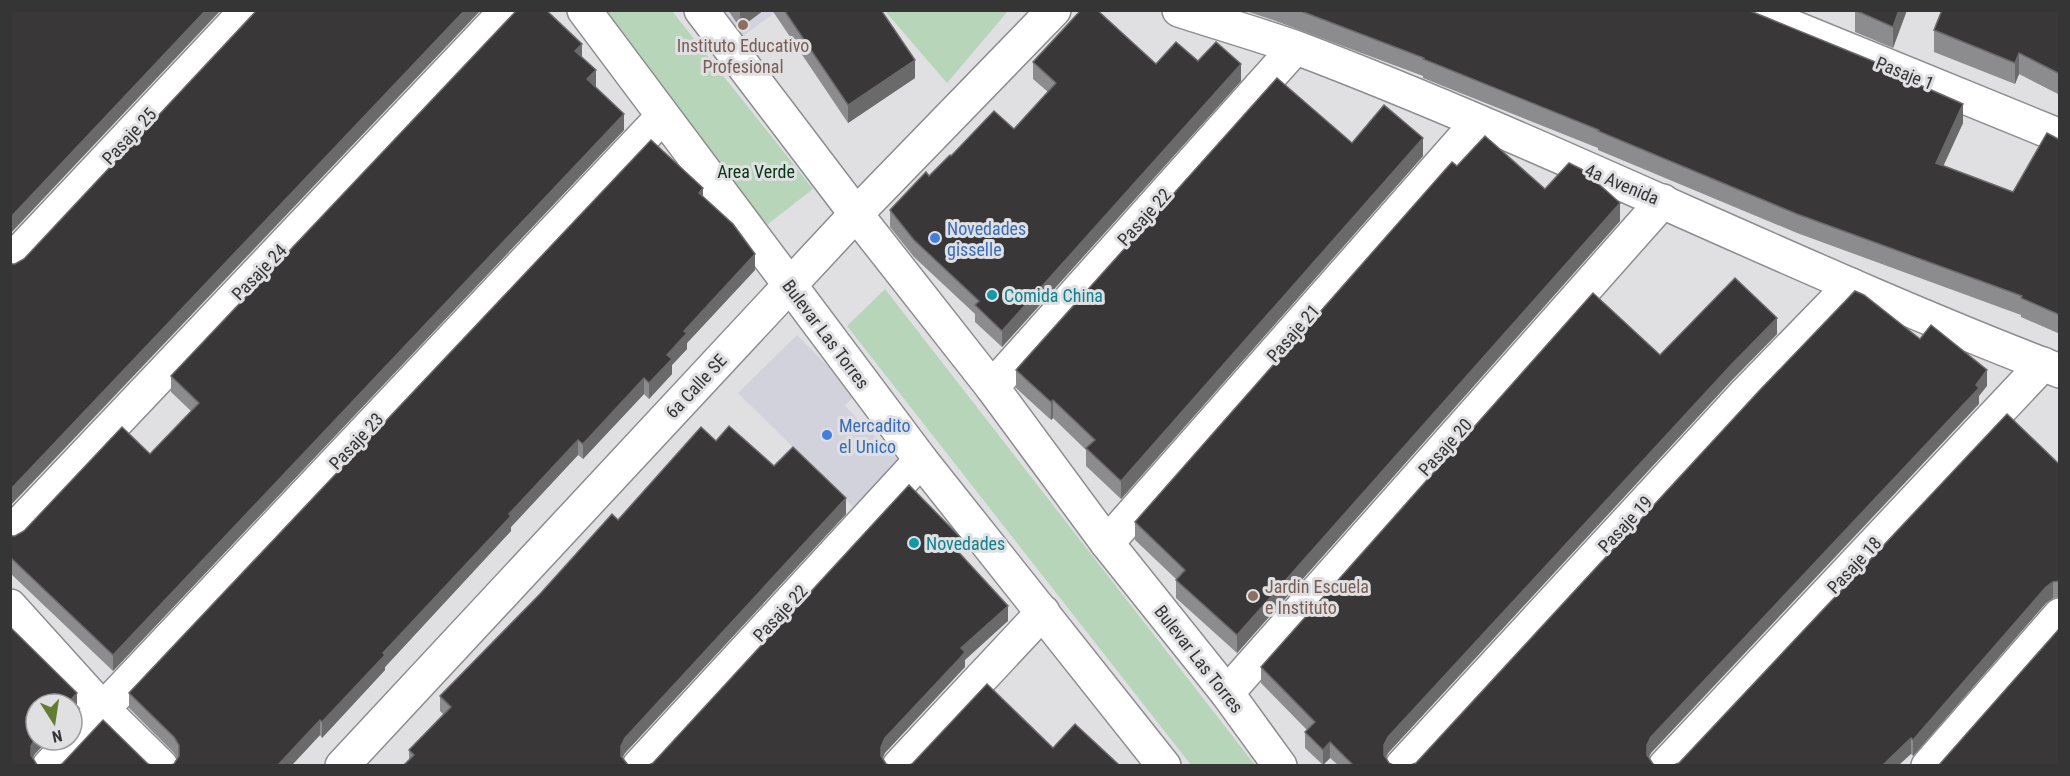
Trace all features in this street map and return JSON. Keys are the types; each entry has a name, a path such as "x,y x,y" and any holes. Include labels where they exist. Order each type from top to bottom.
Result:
{"street":[{"name":"Pasaje 25","path":"10,262 247,10"},
{"name":"Pasaje 24","path":"10,534 507,10"},
{"name":"Bulevar Las Torres","path":"584,10 921,460 1043,612 1158,763"},
{"name":"Bulevar Las Torres","path":"701,10 856,214 992,387 1107,543 1227,693 1280,765"},
{"name":"6a Calle SE","path":"342,765 789,285 1054,10"},
{"name":"4a Avenida","path":"1179,10 1295,48 1478,122 1851,285 2051,368"},
{"name":"Pasaje 1","path":"1751,10 2060,136"},
{"name":"Pasaje 22","path":"992,387 1295,48"},
{"name":"Pasaje 23","path":"49,765 663,116"},
{"name":"Pasaje 21","path":"1107,543 1478,122"},
{"name":"Pasaje 20","path":"1227,693 1663,201"},
{"name":"Pasaje 19","path":"1402,765 1745,394 1851,285"},
{"name":"Pasaje 18","path":"1665,765 2051,368"},
{"name":"Pasaje 22","path":"639,765 921,460"},
{"path":"10,606 104,709 160,765"},
{"path":"899,765 1043,612"},
{"path":"1928,765 2060,615"}],"shaded area":[{"name":"Instituto Educativo Profesional","path":"717,11 777,11 739,39"},
{"name":"Mercadito el Unico","path":"797,335 856,394 845,406 903,464 856,510 738,393"}],"green space":[{"name":"Area Verde","path":"598,11 672,11 813,189 758,232"},
{"path":"885,11 1008,11 947,83"},
{"path":"885,289 1255,765 1191,765 847,326"}],"building":[{"path":"10,10 206,10 10,218"},
{"path":"257,10 465,10 10,490 10,264 24,259"},
{"path":"517,10 546,10 582,44 575,51 596,70 587,79 624,114 113,655 10,557 10,536 24,531 122,427 150,454 199,403 171,376"},
{"path":"784,10 881,10 915,60 848,105"},
{"path":"1081,10 1097,10 1156,64 1176,42 1198,61 1216,42 1241,64 1002,331 975,305 979,301 914,240 890,210 926,172 929,176 951,156 994,111 1014,129 1056,83 1033,62"},
{"path":"1298,10 1748,10 1880,64 1879,67 1963,104 1936,163 2013,192 2047,133 2060,140 2060,315 2021,298 2022,296 1797,214 1424,58"},
{"path":"1855,10 1899,10 1893,27"},
{"path":"1942,10 2060,10 2060,74 2019,53 2015,63 1934,30"},
{"path":"1277,78 1352,143 1384,105 1423,138 1121,481 1086,448 1095,440 1053,400 1051,402 1016,370"},
{"path":"1485,136 1545,189 1569,163 1583,170 1620,203 1237,635 1176,580 1185,570 1135,522 1452,162 1457,166"},
{"path":"651,140 703,188 699,193 733,224 755,254 684,331 687,333 667,355 672,359 649,383 644,378 583,444 578,440 509,514 511,516 383,653 385,655 278,765 171,765 179,756 179,745 174,737 129,693"},
{"path":"1735,278 1777,318 1388,737 1384,745 1384,755 1393,765 1353,765 1330,742 1323,750 1305,732 1315,722 1261,667 1593,293 1660,355"},
{"path":"1855,291 1864,295 1920,339 1931,325 1987,370 1976,385 1979,388 1651,737 1647,745 1647,755 1655,765 1411,765 1416,763 1759,391"},
{"path":"2007,414 2060,465 2060,581 2053,582 2046,587 1913,740 1911,738 1883,765 1674,765 1679,763"},
{"path":"729,426 774,466 793,447 846,498 625,738 621,746 621,756 628,765 404,765 414,755 409,750 451,707 440,696 540,594 612,514 618,520 701,427 716,441"},
{"path":"909,485 960,537 952,545 1008,606 961,648 965,652 960,658 885,738 881,747 881,756 889,765 649,765 653,763"},
{"path":"10,627 76,692 24,692 24,752 31,752 37,765 10,765"},
{"path":"2060,628 2060,765 1939,765"},
{"path":"987,684 1053,748 1075,724 1118,764 909,765"},
{"path":"103,720 151,765 59,765 73,752 84,752 84,740"}],"place":[{"name":"Instituto Educativo Profesional","path":"743,25"},
{"name":"Novedades gisselle","path":"935,238"},
{"name":"Comida China","path":"992,295"},
{"name":"Mercadito el Unico","path":"827,435"},
{"name":"Novedades","path":"914,543"},
{"name":"Jardin Escuela e Instituto","path":"1253,596"}]}
